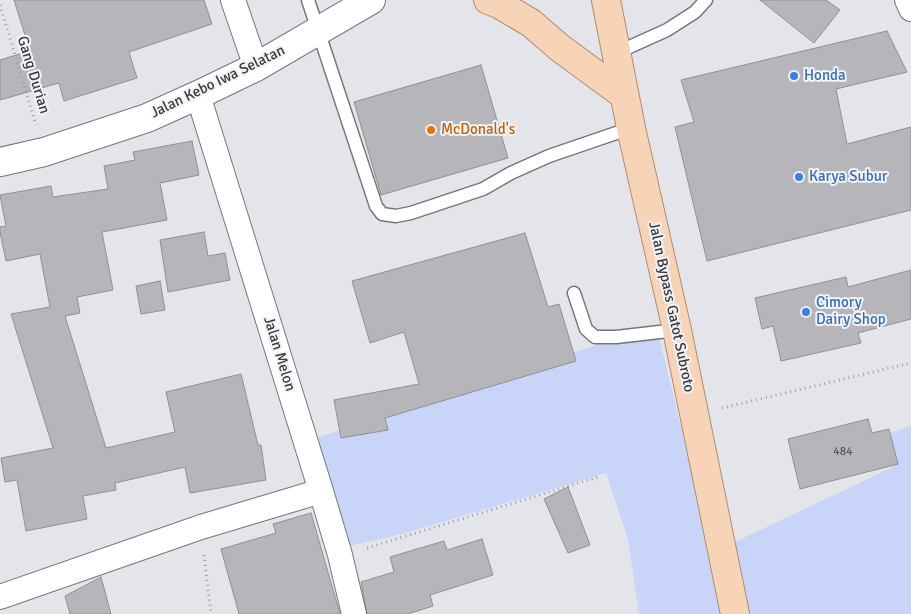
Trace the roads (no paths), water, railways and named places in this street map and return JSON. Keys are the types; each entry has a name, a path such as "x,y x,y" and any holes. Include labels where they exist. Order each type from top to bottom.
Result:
{"main road":[{"path":"488,0 500,4 531,23 560,48 624,95"},
{"name":"Jalan Bypass Gatot Subroto","path":"606,0 624,95 677,330 736,614"}],"street":[{"path":"233,0 256,67"},
{"name":"Jalan Kebo Iwa Selatan","path":"0,162 44,152 147,118 256,67 371,0"},
{"path":"907,0 911,9"},
{"name":"Jalan Melon","path":"198,95 340,554 354,614"},
{"path":"0,597 201,527 321,491"}],"lane":[{"path":"308,0 376,206 382,214 396,216 411,213 483,189 511,173 549,156 631,128"},
{"path":"616,53 667,30 695,12 706,0"},
{"path":"574,293 586,329 595,337 616,337 677,330"}],"place":[{"name":"Honda","path":"794,76"},
{"name":"McDonald's","path":"431,130"},
{"name":"Karya Subur","path":"799,177"},
{"name":"Cimory Dairy Shop","path":"806,312"}]}
